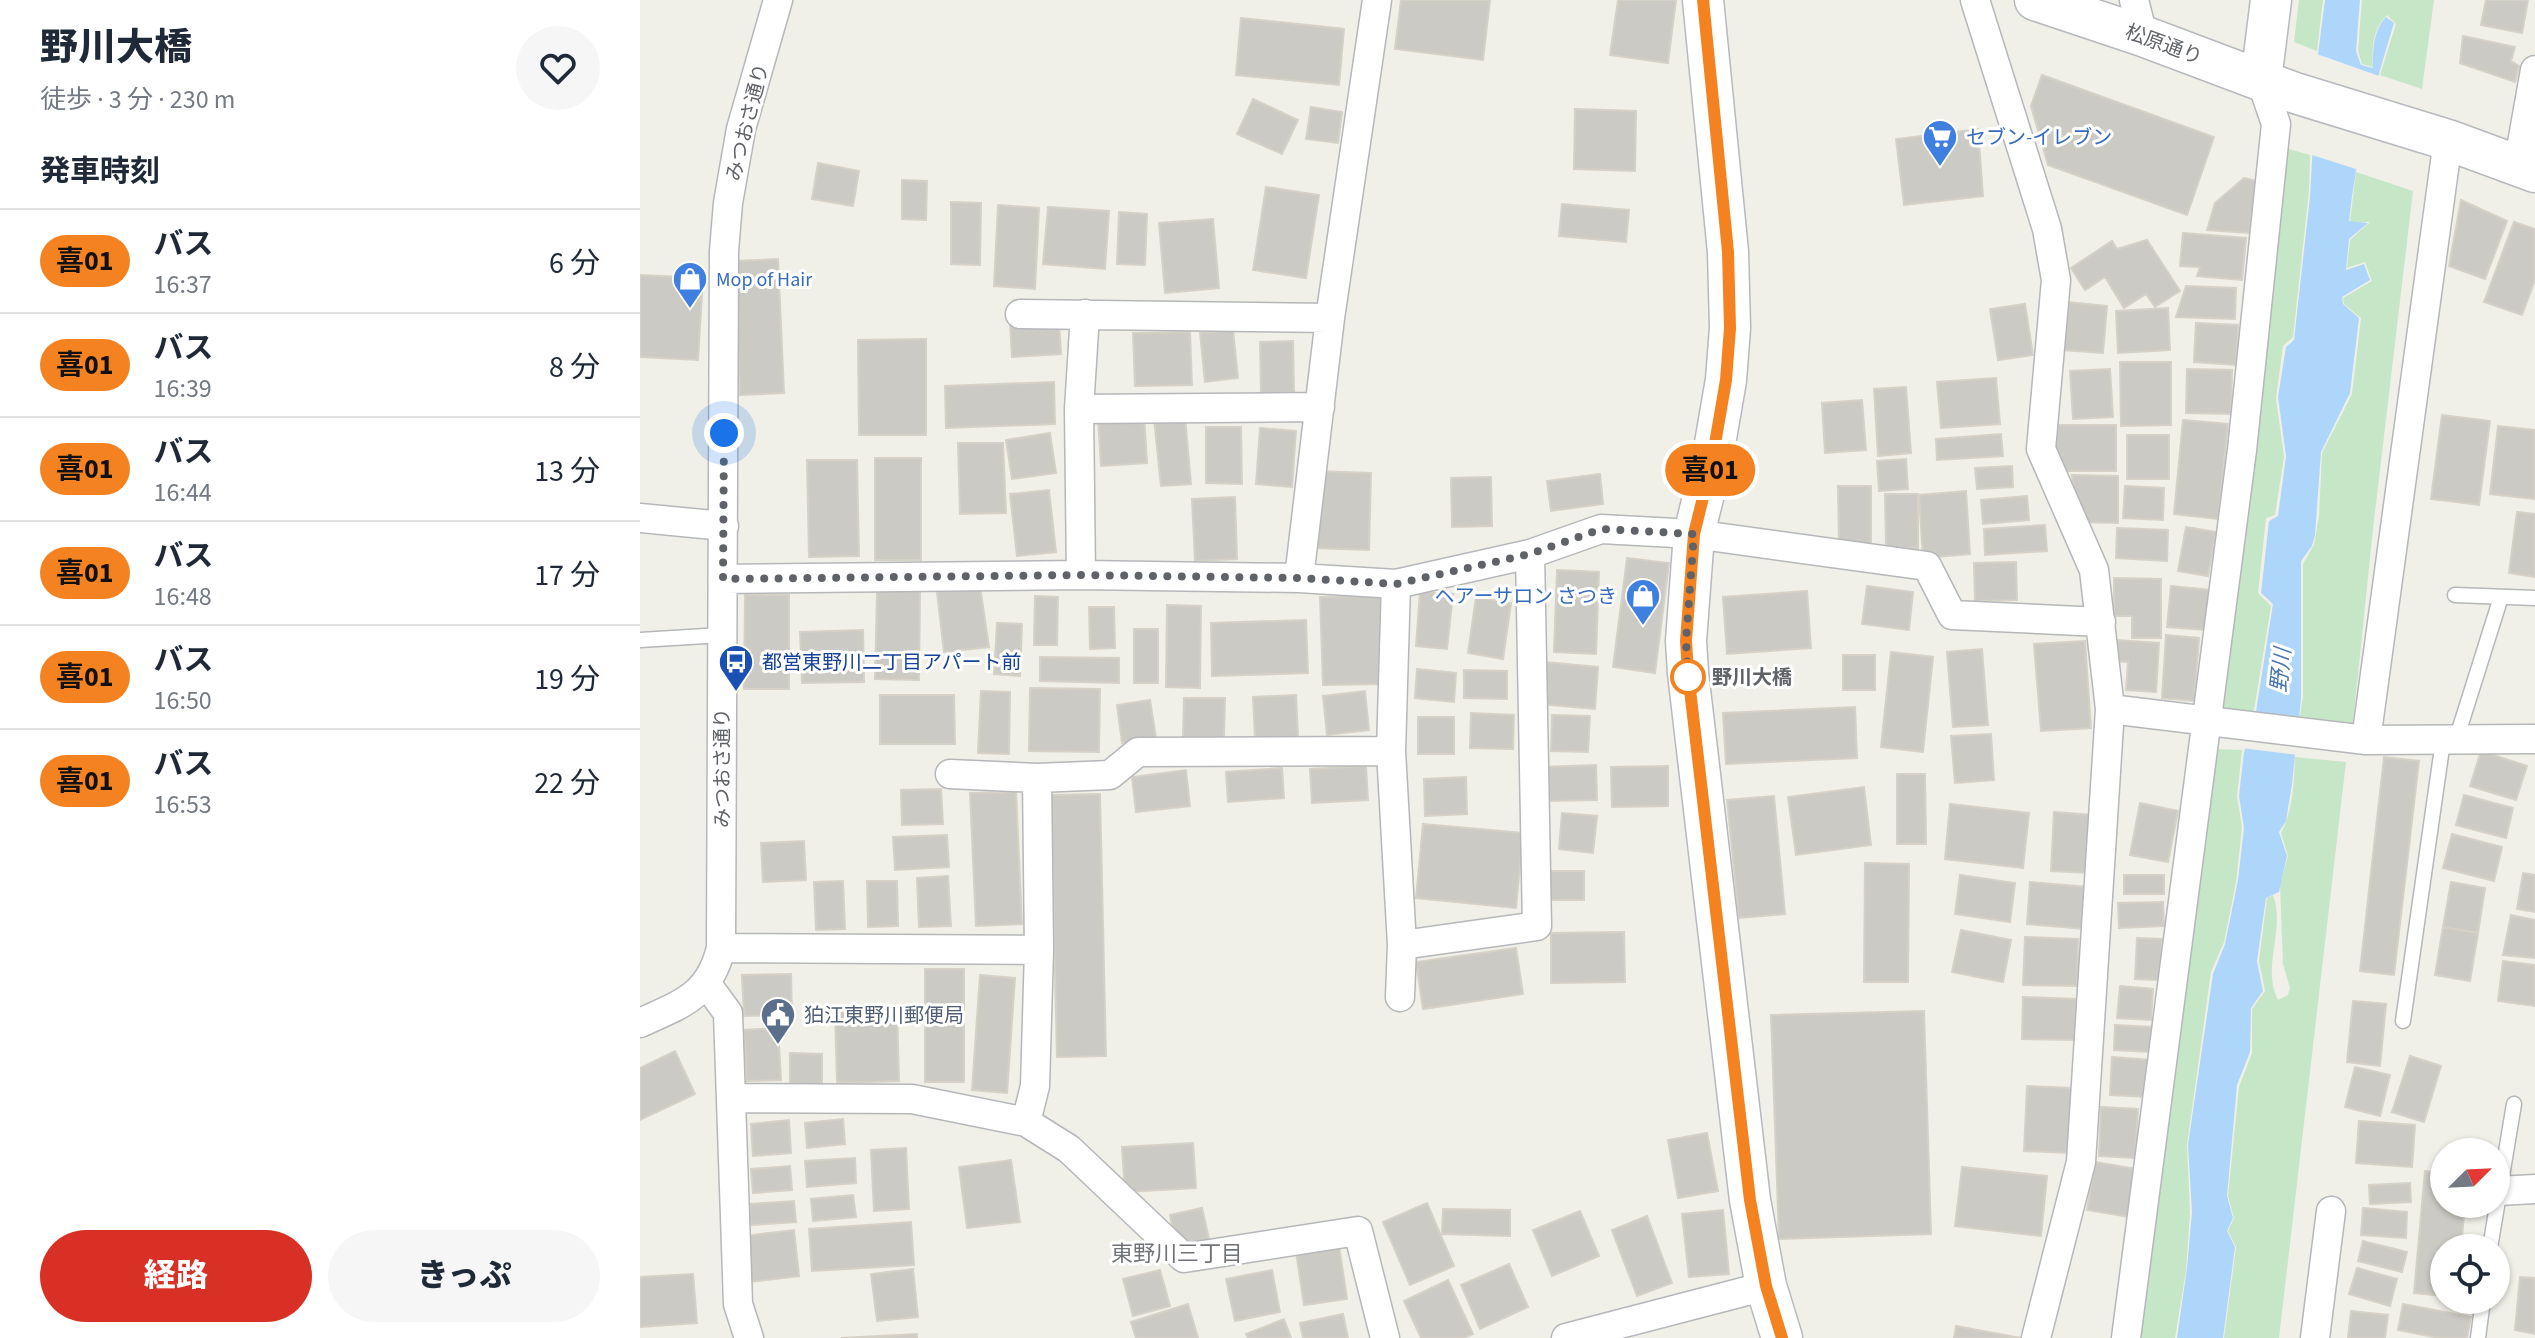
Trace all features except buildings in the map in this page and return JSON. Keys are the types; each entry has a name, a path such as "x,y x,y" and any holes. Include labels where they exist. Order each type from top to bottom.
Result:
{"street":[{"name":"みつおさ通り","path":"706,983 715,969 721,948 724,251 728,203 741,129 778,0"},
{"path":"1299,578 1330,318 1377,0"},
{"path":"1703,0 1728,252 1730,328 1726,380 1712,461 1694,534 1686,641 1690,704 1742,1143 1766,1286 1782,1338"},
{"path":"1975,0 2047,229 2056,280 2041,449 2094,570 2110,709 2081,1162 2036,1338"},
{"name":"松原通り","path":"2035,0 2138,18 2276,86 2438,137"},
{"path":"2126,1338 2212,721 2242,450 2276,124 2271,0"},
{"path":"2362,740 2438,137 2527,169 2535,70"},
{"path":"1020,314 1330,318"},
{"path":"1081,575 1079,409 1085,314"},
{"path":"1079,409 1320,407"},
{"path":"640,518 724,526"},
{"path":"723,579 1081,575 1299,578 1396,584 1530,554 1601,529 1694,534 1927,566 1952,615 2101,622"},
{"path":"1402,945 1537,926 1530,554"},
{"path":"1396,584 1391,751 1402,945 1400,997"},
{"path":"2110,709 2362,740 2535,739"},
{"path":"950,774 1037,778 1110,775 1138,752 1391,751"},
{"path":"1026,1122 1035,1086 1039,950 1037,778"},
{"path":"721,948 1039,950"},
{"path":"640,1023 685,1002 706,983 728,1013 738,1304 749,1338"},
{"path":"732,1098 912,1099 1026,1122 1069,1149 1184,1258 1358,1231 1385,1338"},
{"path":"2510,1190 2535,1189"},
{"path":"2315,1338 2331,1211"},
{"path":"1566,1338 1766,1286"}],"lane":[{"path":"2455,595 2535,598"},
{"path":"2403,1021 2449,741 2501,597"},
{"path":"640,640 722,635"},
{"path":"2508,1138 2514,1104"},
{"path":"2478,1338 2481,1314"}],"green space":[{"path":"2299,0 2323,0 2317,51 2294,42"},
{"path":"2362,0 2434,0 2422,89 2380,75 2396,24 2387,15 2374,39 2373,67 2362,64 2358,51"},
{"path":"2285,148 2310,155 2309,191 2293,337 2283,346 2276,398 2284,457 2275,515 2266,518 2258,593 2271,606 2252,722 2214,717"},
{"path":"2356,172 2413,191 2352,732 2298,727 2303,697 2303,564 2314,545 2319,516 2322,453 2352,394 2361,318 2344,304 2343,298 2372,281 2365,262 2347,268 2350,240 2370,222 2350,222"},
{"path":"2212,749 2242,750 2237,796 2242,827 2236,882 2224,942 2211,972 2187,1145 2190,1213 2186,1271 2175,1338 2138,1338"},
{"path":"2295,757 2346,762 2279,1338 2224,1338 2236,1247 2228,1231 2234,1218 2228,1196 2239,1087 2252,1053 2252,1009 2265,991 2259,961 2267,898 2273,895 2277,921 2272,974 2278,1000 2288,995 2290,988 2283,964 2280,885 2288,856 2281,833 2290,806"}],"water":[{"name":"野川","path":"2325,0 2360,0 2356,51 2361,65 2373,68 2378,28 2386,17 2394,23 2367,121 2349,221 2368,223 2349,239 2346,270 2364,264 2370,280 2342,297 2343,304 2359,318 2350,393 2321,452 2315,535 2312,546 2301,561 2301,699 2286,821 2279,832 2287,856 2279,892 2266,898 2257,961 2263,991 2251,1008 2250,1052 2237,1085 2227,1196 2233,1218 2227,1231 2235,1247 2223,1338 2177,1338 2192,1212 2188,1145 2213,974 2225,944 2238,880 2244,828 2239,796 2244,752 2254,724 2273,604 2261,593 2269,521 2278,516 2286,456 2278,397 2286,347 2294,340 2310,197 2318,54"}],"pier":[{"path":"2314,53 2382,77 2359,170 2309,154"},
{"path":"2250,724 2301,729 2298,755 2241,748"}],"bus line":[{"name":"喜01","path":"1703,0 1728,252 1730,328 1726,380 1712,461 1694,534 1686,641 1690,704 1742,1143 1766,1286 1782,1338"}],"place":[{"name":"セブン-イレブン","path":"1940,168"},
{"name":"Mop of Hair","path":"690,310"},
{"name":"ヘアーサロン さつき","path":"1643,627"},
{"name":"野川大橋","path":"1688,677"},
{"name":"都営東野川二丁目アパート前","path":"736,693"},
{"name":"狛江東野川郵便局","path":"778,1046"}],"district":[{"name":"東野川三丁目","path":"1177,1253"}],"route":[{"path":"724,433 723,579 1081,575 1299,578 1396,584 1530,554 1601,529 1694,534 1686,641 1688,677"}]}
